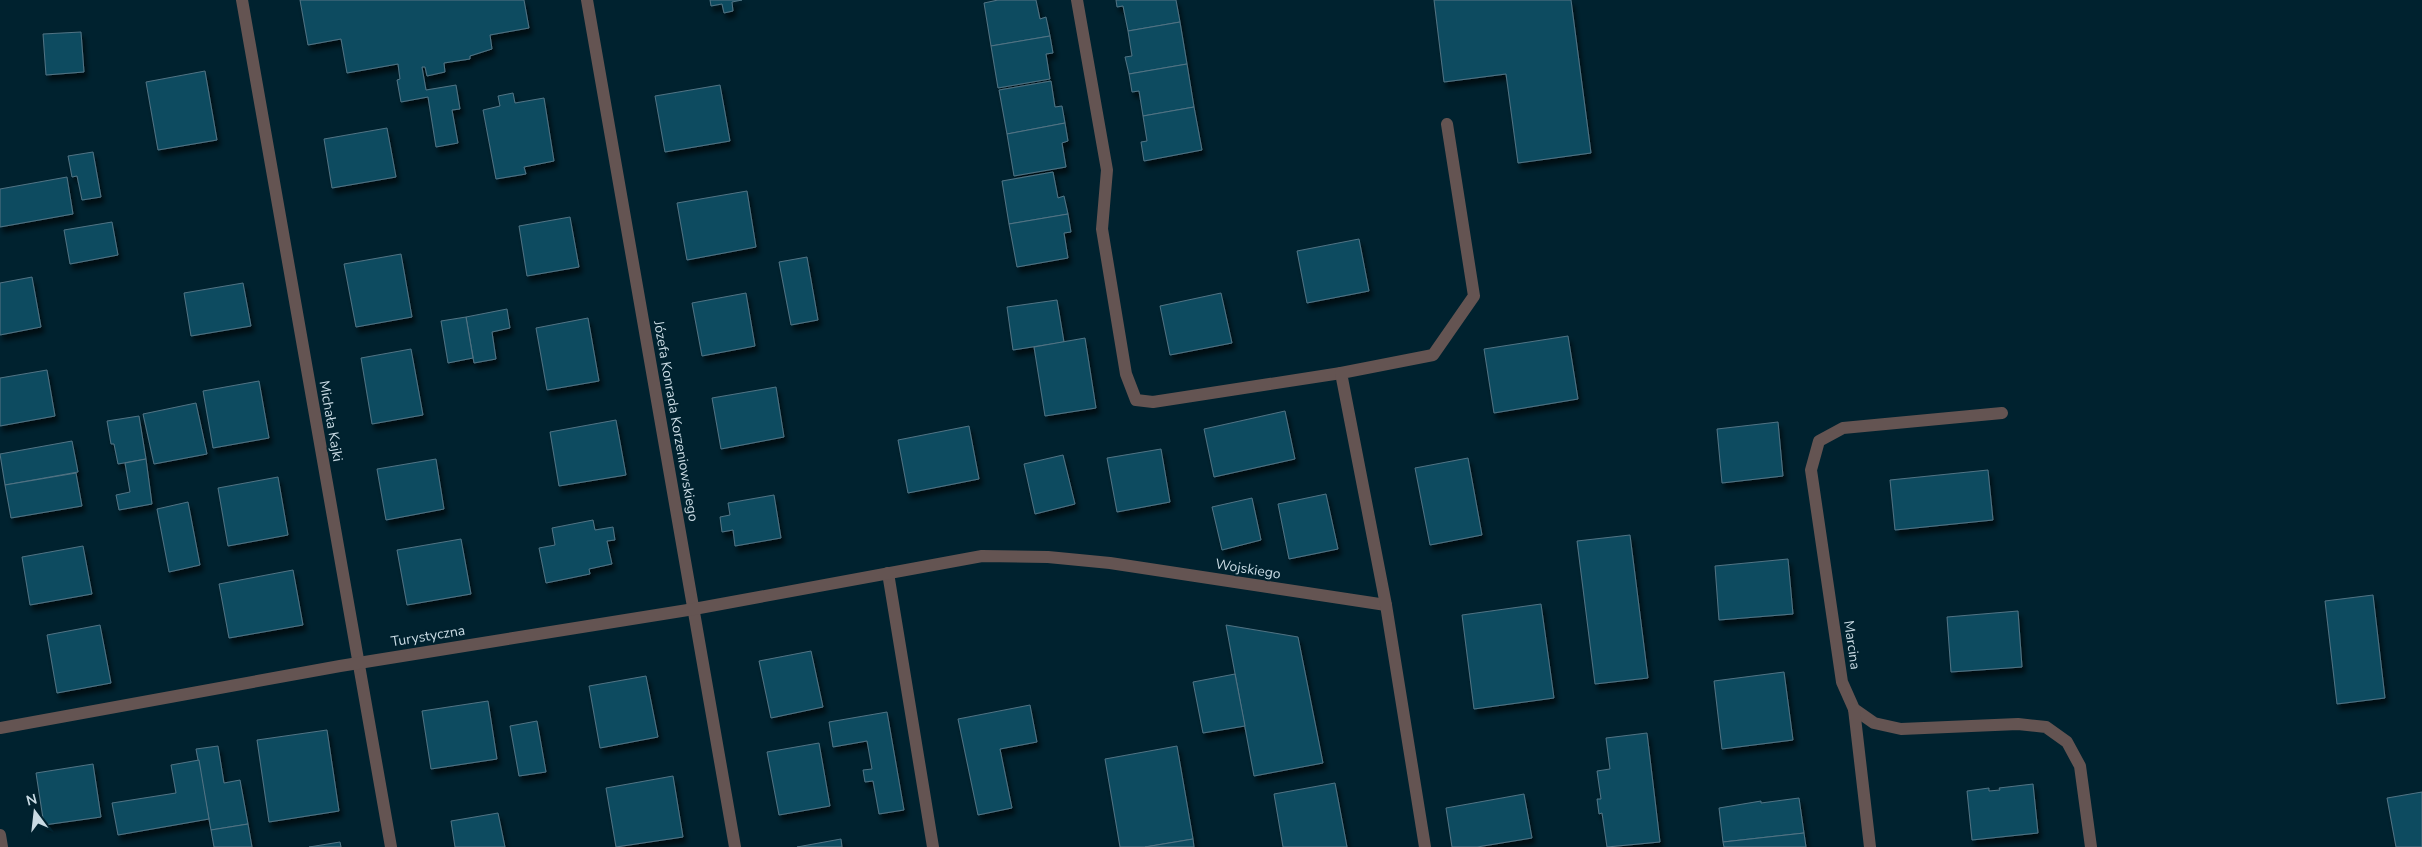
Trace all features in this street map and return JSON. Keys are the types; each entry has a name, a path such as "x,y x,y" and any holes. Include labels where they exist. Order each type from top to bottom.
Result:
{"street":[{"name":"Michała Kajki","path":"242,0 391,847"},
{"name":"Józefa Konrada Korzeniowskiego","path":"587,0 735,847"},
{"path":"1077,0 1107,170 1102,229 1126,374 1136,400 1153,402 1341,373 1433,355 1474,296 1447,124"},
{"path":"1341,373 1386,605 1425,847"},
{"name":"Marcina","path":"2002,412 1843,428 1819,441 1811,470 1842,682 1854,708 1874,723 1901,729 2018,724 2046,727 2066,742 2080,766 2091,847"},
{"name":"Wojskiego","path":"862,577 982,556 1048,557 1110,563 1386,605"},
{"path":"888,573 933,847"},
{"name":"Turystyczna","path":"0,728 358,662 694,609 862,577"},
{"path":"1854,708 1870,847"},
{"path":"0,835 2,847"}],"building":[{"path":"300,0 524,0 529,28 490,35 492,49 470,56 470,59 444,63 445,72 427,76 425,67 422,67 426,90 456,85 460,109 452,110 458,143 436,147 428,97 401,102 397,80 400,79 398,64 347,73 341,39 308,45"},
{"path":"710,0 742,0 732,2 733,11 724,13 722,4 711,6"},
{"path":"998,0 1036,0 1040,19 1046,17 1050,36 991,46 984,3"},
{"path":"1116,0 1176,0 1180,22 1128,31 1123,6 1117,7"},
{"path":"1434,0 1571,0 1591,153 1518,163 1506,74 1444,82"},
{"path":"1180,22 1187,64 1129,74 1125,57 1132,56 1128,31"},
{"path":"81,32 84,72 46,75 43,34"},
{"path":"1050,36 1053,53 1046,54 1050,79 998,88 991,46"},
{"path":"1187,64 1194,107 1143,116 1139,91 1132,92 1129,74"},
{"path":"205,71 217,140 158,150 146,82"},
{"path":"1051,81 1055,107 1062,106 1065,123 1007,134 999,90"},
{"path":"720,85 730,141 665,152 655,96"},
{"path":"513,93 515,103 544,98 554,161 524,167 526,174 496,179 483,110 500,106 498,96"},
{"path":"1194,107 1202,150 1144,161 1141,142 1147,141 1143,116"},
{"path":"1065,123 1068,141 1062,143 1066,167 1014,176 1007,134"},
{"path":"387,128 396,177 332,188 324,139"},
{"path":"93,152 101,197 82,200 77,176 72,177 68,156"},
{"path":"1053,172 1058,198 1064,196 1068,214 1009,224 1002,181"},
{"path":"67,177 73,214 0,227 0,189"},
{"path":"747,191 756,247 687,260 677,203"},
{"path":"1068,214 1071,232 1064,233 1068,258 1017,267 1009,224"},
{"path":"570,217 579,267 527,276 519,226"},
{"path":"112,222 118,255 70,264 64,230"},
{"path":"1359,239 1369,291 1307,303 1297,251"},
{"path":"401,254 412,317 356,327 344,264"},
{"path":"807,257 818,320 791,325 779,262"},
{"path":"32,277 41,327 0,335 0,283"},
{"path":"243,283 251,326 191,336 184,293"},
{"path":"746,293 755,346 702,356 692,303"},
{"path":"1221,293 1232,343 1170,355 1160,306"},
{"path":"1057,300 1064,342 1013,350 1007,307"},
{"path":"507,309 510,328 492,332 496,359 474,363 466,317"},
{"path":"466,317 473,358 448,363 441,321"},
{"path":"588,318 599,381 547,390 536,328"},
{"path":"1568,336 1578,399 1494,413 1484,349"},
{"path":"1085,338 1096,408 1045,416 1034,347"},
{"path":"411,349 423,415 372,424 361,358"},
{"path":"47,370 55,416 0,426 0,378"},
{"path":"259,381 269,438 213,448 203,391"},
{"path":"776,387 784,437 721,449 712,398"},
{"path":"196,403 207,454 154,464 143,414"},
{"path":"1285,411 1295,459 1214,477 1204,429"},
{"path":"139,416 146,459 118,464 114,444 111,444 107,421"},
{"path":"616,420 626,475 559,486 550,432"},
{"path":"1778,422 1783,476 1722,483 1717,429"},
{"path":"969,426 979,479 908,493 898,440"},
{"path":"72,441 78,472 5,485 0,454"},
{"path":"1161,449 1170,502 1117,512 1107,458"},
{"path":"1063,455 1075,504 1035,514 1024,464"},
{"path":"1468,458 1482,535 1430,545 1415,468"},
{"path":"146,459 152,504 119,510 116,495 130,492 125,463"},
{"path":"436,459 444,509 386,520 377,469"},
{"path":"1988,470 1993,520 1895,530 1890,480"},
{"path":"76,473 82,506 11,518 5,485"},
{"path":"278,477 288,535 228,546 218,488"},
{"path":"1326,494 1338,549 1289,559 1278,504"},
{"path":"774,495 781,538 735,546 733,530 722,532 720,517 730,515 728,503"},
{"path":"1252,498 1261,540 1222,550 1212,507"},
{"path":"188,502 200,565 169,572 157,509"},
{"path":"593,520 595,530 613,527 615,540 607,541 612,564 589,569 590,574 546,583 539,548 555,545 552,528"},
{"path":"1630,535 1648,678 1595,684 1577,541"},
{"path":"461,539 471,594 407,605 397,550"},
{"path":"83,546 92,594 30,605 22,557"},
{"path":"1788,559 1793,614 1719,620 1715,566"},
{"path":"293,570 303,625 229,638 219,584"},
{"path":"2373,595 2385,698 2337,704 2325,601"},
{"path":"1541,604 1554,698 1474,709 1462,615"},
{"path":"2018,611 2022,667 1951,672 1947,617"},
{"path":"100,625 111,683 57,693 47,635"},
{"path":"1226,625 1298,637 1323,763 1254,776"},
{"path":"811,651 823,707 771,718 759,661"},
{"path":"1784,672 1793,740 1722,749 1714,681"},
{"path":"1235,674 1245,726 1203,733 1193,682"},
{"path":"646,676 658,737 600,748 589,686"},
{"path":"488,701 497,759 431,769 422,711"},
{"path":"1030,705 1037,742 1000,749 1012,808 978,815 958,719"},
{"path":"887,712 904,810 879,814 873,781 865,782 863,770 872,769 867,741 833,747 829,722"},
{"path":"537,721 546,772 519,776 510,726"},
{"path":"327,730 339,811 269,822 257,740"},
{"path":"1647,733 1660,842 1607,847 1602,813 1599,814 1597,799 1601,799 1597,771 1610,769 1606,738"},
{"path":"819,743 830,806 779,815 767,752"},
{"path":"218,746 224,783 240,780 248,824 211,830 196,749"},
{"path":"1177,746 1193,839 1145,847 1120,847 1105,759"},
{"path":"199,760 209,819 118,835 112,803 176,793 171,765"},
{"path":"93,764 101,817 44,825 36,773"},
{"path":"673,776 683,837 616,847 606,788"},
{"path":"1335,783 1347,847 1283,847 1274,794"},
{"path":"2033,784 2038,833 1972,840 1967,791 1989,788 1989,791 2000,790 1999,788"},
{"path":"2422,792 2422,847 2396,847 2387,798"},
{"path":"1524,794 1532,838 1477,847 1452,847 1446,808"},
{"path":"1799,798 1804,833 1723,842 1719,808 1761,801 1761,803"},
{"path":"498,813 505,847 455,847 451,821"},
{"path":"248,824 252,847 214,847 211,830"},
{"path":"1804,833 1806,847 1724,847 1723,842"},
{"path":"841,839 842,847 797,847"},
{"path":"1193,839 1194,847 1145,847"},
{"path":"340,842 341,847 309,847"}]}
